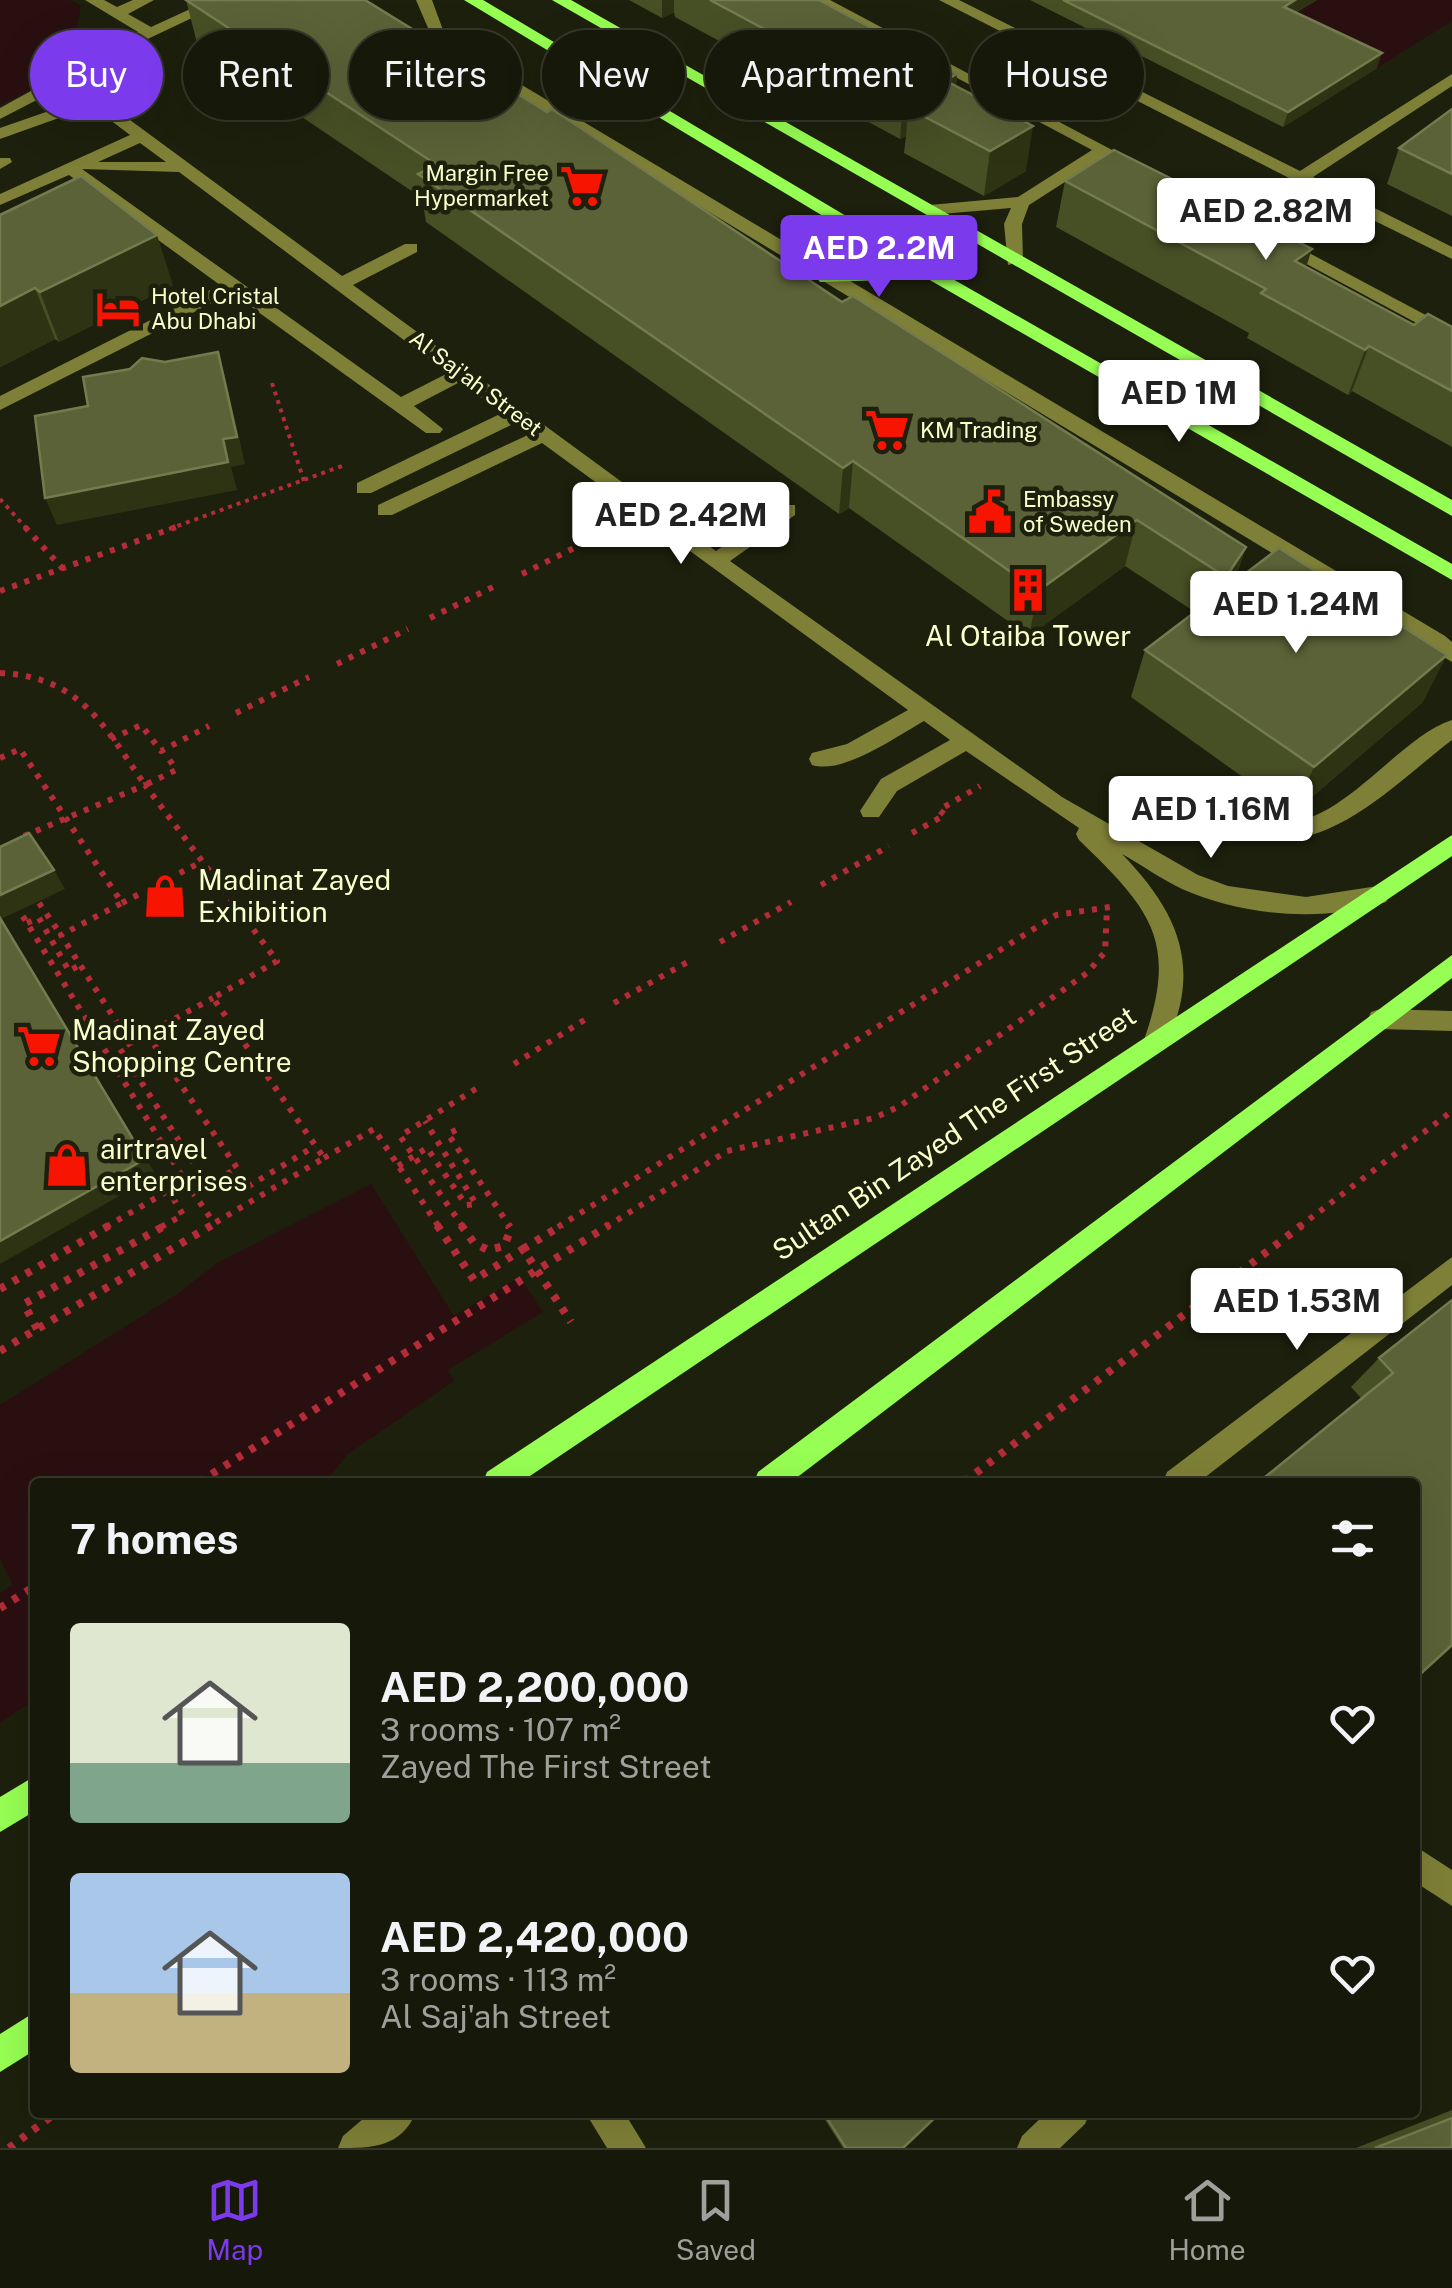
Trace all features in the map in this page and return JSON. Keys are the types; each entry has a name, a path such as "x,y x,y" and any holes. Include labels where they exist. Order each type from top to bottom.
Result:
{"main road":[{"path":"472,0 931,274 1452,573"},
{"path":"560,0 1452,509"},
{"path":"826,278 931,274"},
{"name":"Sultan Bin Zayed The First Street","path":"503,1478 1452,844"},
{"path":"773,1478 1452,965"},
{"path":"0,2055 30,2033"}],"street":[{"path":"93,0 144,30"},
{"path":"116,13 146,0"},
{"path":"152,30 222,0"},
{"path":"424,0 436,32 452,48 826,278 1438,641 1452,654"},
{"path":"819,0 1154,176"},
{"path":"948,0 1452,254"},
{"path":"1238,219 1452,79"},
{"path":"0,114 30,99"},
{"path":"0,133 30,112"},
{"path":"0,133 38,120"},
{"name":"Al Saj'ah Street","path":"120,120 716,561 1054,803 1174,873 1227,894 1306,906 1378,895"},
{"path":"0,200 142,136"},
{"path":"930,210 1022,202 1103,150"},
{"path":"71,169 186,168"},
{"path":"71,169 107,205 234,285 433,429"},
{"path":"1014,261 1013,224 1022,202"},
{"path":"1221,210 1452,336"},
{"path":"343,283 412,248"},
{"path":"0,404 234,285"},
{"path":"401,406 463,374"},
{"path":"364,488 517,414"},
{"path":"386,510 545,434"},
{"path":"716,561 788,510"},
{"path":"820,759 853,750 924,711"},
{"path":"1223,814 1260,831 1282,834 1321,827 1452,728"},
{"path":"871,811 889,785 965,741"},
{"name":"Al Saj'ah Street","path":"1054,803 1129,871 1153,902 1169,935 1174,971 1170,1006 1156,1040"},
{"path":"1380,1019 1452,1021"},
{"path":"1182,1478 1452,1268"},
{"path":"1420,1866 1452,1890"},
{"path":"355,2148 392,2118"},
{"path":"606,2118 629,2148"},
{"path":"1034,2148 1066,2118"}],"path":[{"path":"272,383 304,481"},
{"path":"0,591 353,462"},
{"path":"0,500 63,569"},
{"path":"522,574 584,543"},
{"path":"430,618 497,585"},
{"path":"337,664 408,629"},
{"path":"0,673 30,673 62,682 111,739 276,961 120,1049 199,1172 0,1289"},
{"path":"236,712 309,677"},
{"path":"111,739 141,724 161,751 209,726"},
{"path":"0,758 20,749 122,903"},
{"path":"18,840 64,816 176,770 169,760"},
{"path":"912,834 945,814 939,810 973,790"},
{"path":"821,886 890,846"},
{"path":"61,936 203,861"},
{"path":"9,894 214,1224"},
{"path":"720,942 791,902"},
{"path":"0,1351 374,1130 474,1280 1056,915 1153,902"},
{"path":"39,903 130,1043"},
{"path":"205,1478 727,1151 858,1122 900,1106 1088,973 1106,952 1107,908"},
{"path":"27,923 38,918 69,971 80,965"},
{"path":"614,1003 693,958"},
{"path":"212,998 324,1158"},
{"path":"514,1064 586,1020"},
{"path":"147,1034 249,1186 315,1146"},
{"path":"456,1130 448,1134 511,1230 504,1246 482,1250 474,1243 400,1136 482,1085"},
{"path":"969,1478 1452,1111"},
{"path":"398,1166 427,1148 466,1204 476,1204 425,1121"},
{"path":"194,1193 236,1168"},
{"path":"37,1329 24,1304 183,1215 168,1191"},
{"path":"523,1249 571,1322"},
{"path":"0,1608 30,1589"},
{"path":"9,2148 50,2118"}],"shaded area":[{"path":"0,0 71,0 81,6 76,30 30,30 30,90 0,105"},
{"path":"1317,0 1452,0 1452,21 1377,68 1279,22"},
{"path":"371,1184 454,1316 520,1277 543,1312 448,1370 454,1381 348,1454 328,1478 30,1478 30,1702 0,1723 0,1593 13,1585 0,1559 0,1405 179,1293 217,1263"}],"building":[{"path":"186,0 365,0 414,30 349,30 349,107 329,94 329,30 232,30"},
{"path":"710,0 819,0 875,30 766,30"},
{"path":"1063,0 1295,0 1284,7 1382,53 1288,112 1144,40 1144,30 1123,30"},
{"path":"950,83 970,93 970,120 1021,120 1033,126 990,151 931,120 950,120"},
{"path":"522,97 542,109 542,120 569,120 842,302 853,296 1246,547 1226,577 1137,520 1038,591 853,461 843,468 418,174 437,165 369,120 522,120"},
{"path":"1452,109 1452,174 1399,148"},
{"path":"1114,150 1312,249 1295,261 1414,325 1428,314 1452,327 1452,391 1369,346 1365,350 1261,293 1266,289 1065,181"},
{"path":"81,176 157,235 40,292 35,288 0,306 0,215"},
{"path":"218,352 237,437 223,439 228,462 45,498 35,416 88,406 83,377 130,369 142,358 165,362"},
{"path":"1279,548 1447,655 1314,767 1145,650"},
{"path":"29,833 54,870 0,895 0,847"},
{"name":"Madinat Zayed Shopping Centre","path":"0,918 145,1159 0,1241"},
{"path":"1452,1300 1452,1645 1420,1674 1420,1478 1264,1478 1393,1373 1379,1358"},
{"path":"827,2118 935,2118 903,2148 846,2148"},
{"path":"1452,2118 1452,2148 1375,2148"}],"place":[{"name":"Margin Free Hypermarket","path":"582,186"},
{"name":"Hotel Cristal Abu Dhabi","path":"118,309"},
{"name":"KM Trading","path":"887,430"},
{"name":"Embassy of Sweden","path":"990,512"},
{"name":"Al Otaiba Tower","path":"1028,590"},
{"name":"Madinat Zayed Exhibition","path":"165,896"},
{"name":"Madinat Zayed Shopping Centre","path":"39,1046"},
{"name":"airtravel enterprises","path":"67,1165"}]}
